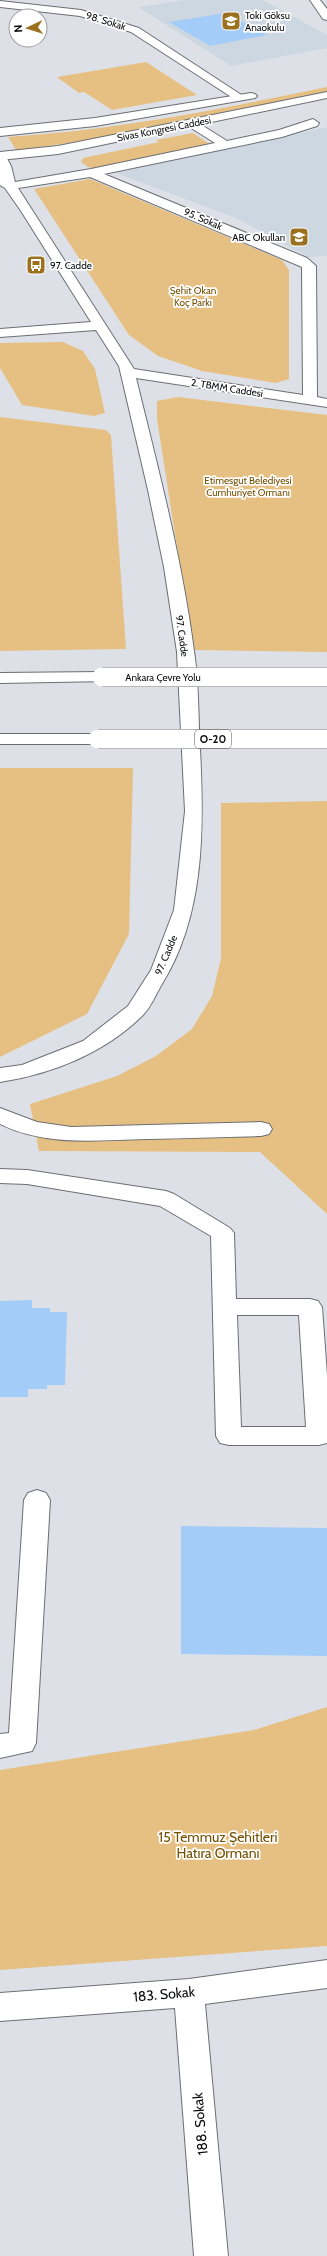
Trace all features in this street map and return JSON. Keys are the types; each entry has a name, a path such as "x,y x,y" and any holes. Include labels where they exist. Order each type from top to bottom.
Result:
{"main road":[{"path":"315,0 327,17"},
{"path":"81,13 96,3"},
{"name":"98. Sokak","path":"0,4 81,13 114,22 135,30 240,98"},
{"name":"Sivas Kongresi Caddesi","path":"0,132 85,124 262,94"},
{"name":"Sivas Kongresi Caddesi","path":"0,156 58,150 327,95"},
{"path":"192,123 225,145"},
{"path":"6,183 91,173 282,133 313,123"},
{"path":"0,138 6,144 7,148 0,156"},
{"name":"97. Cadde","path":"0,156 5,166 6,183 28,210 126,366 156,490 186,652 194,811 184,910 161,970 136,1010 90,1046 26,1072 0,1075"},
{"name":"95. Sokak","path":"91,173 318,268 310,401"},
{"path":"0,333 100,326"},
{"name":"2. TBMM Caddesi","path":"127,372 327,403"},
{"name":"Ankara Çevre Yolu","path":"0,678 327,677"},
{"name":"O-20","path":"0,739 327,739"},
{"path":"0,1115 14,1123 37,1129 88,1134 261,1129"},
{"path":"0,1176 27,1177 166,1199 222,1233 224,1307 229,1436 319,1436 310,1307 224,1307"},
{"path":"0,1746 22,1743 36,1500"},
{"name":"183. Sokak","path":"0,2007 189,1993 327,1974"},
{"name":"188. Sokak","path":"189,1993 211,2256"}],"shaded area":[{"name":"Toki Göksu Anaokulu","path":"186,0 263,0 327,35 327,48 231,66 138,7"},
{"path":"327,127 327,256 308,257 236,218 116,173"}],"green space":[{"path":"146,62 197,95 112,110 84,92 79,93 57,77"},
{"path":"327,87 327,91 306,96 89,140 16,150 8,137 48,134 168,118"},
{"path":"193,133 211,145 98,169 88,167 81,162 83,158 159,142 156,140"},
{"name":"Şehit Okan Koç Parkı","path":"90,179 282,260 289,270 289,379 276,383 202,371 158,356 129,335 34,189"},
{"path":"63,342 83,351 95,369 105,413 94,416 22,405 0,368 0,343"},
{"name":"Etimesgut Belediyesi Cumhuriyet Ormanı","path":"178,397 327,415 327,652 193,650 157,419 157,401"},
{"path":"0,417 106,430 111,435 126,649 0,651"},
{"path":"0,768 133,768 129,934 87,1014 0,1057"},
{"path":"327,801 327,1214 260,1152 39,1151 30,1104 117,1076 156,1056 192,1029 212,996 221,958 221,803"},
{"name":"15 Temmuz Şehitleri Hatıra Ormanı","path":"327,1707 327,1946 0,1970 0,1770 254,1730"}],"building":[{"path":"226,13 267,35 210,46 169,22"},
{"path":"32,1300 32,1308 50,1308 50,1312 67,1312 65,1385 47,1385 47,1389 28,1389 28,1397 0,1397 0,1301"},
{"path":"181,1526 327,1528 327,1656 181,1654"}],"place":[{"name":"Toki Göksu Anaokulu","path":"231,21"},
{"name":"ABC Okulları","path":"299,237"},
{"name":"97. Cadde","path":"36,265"}]}
